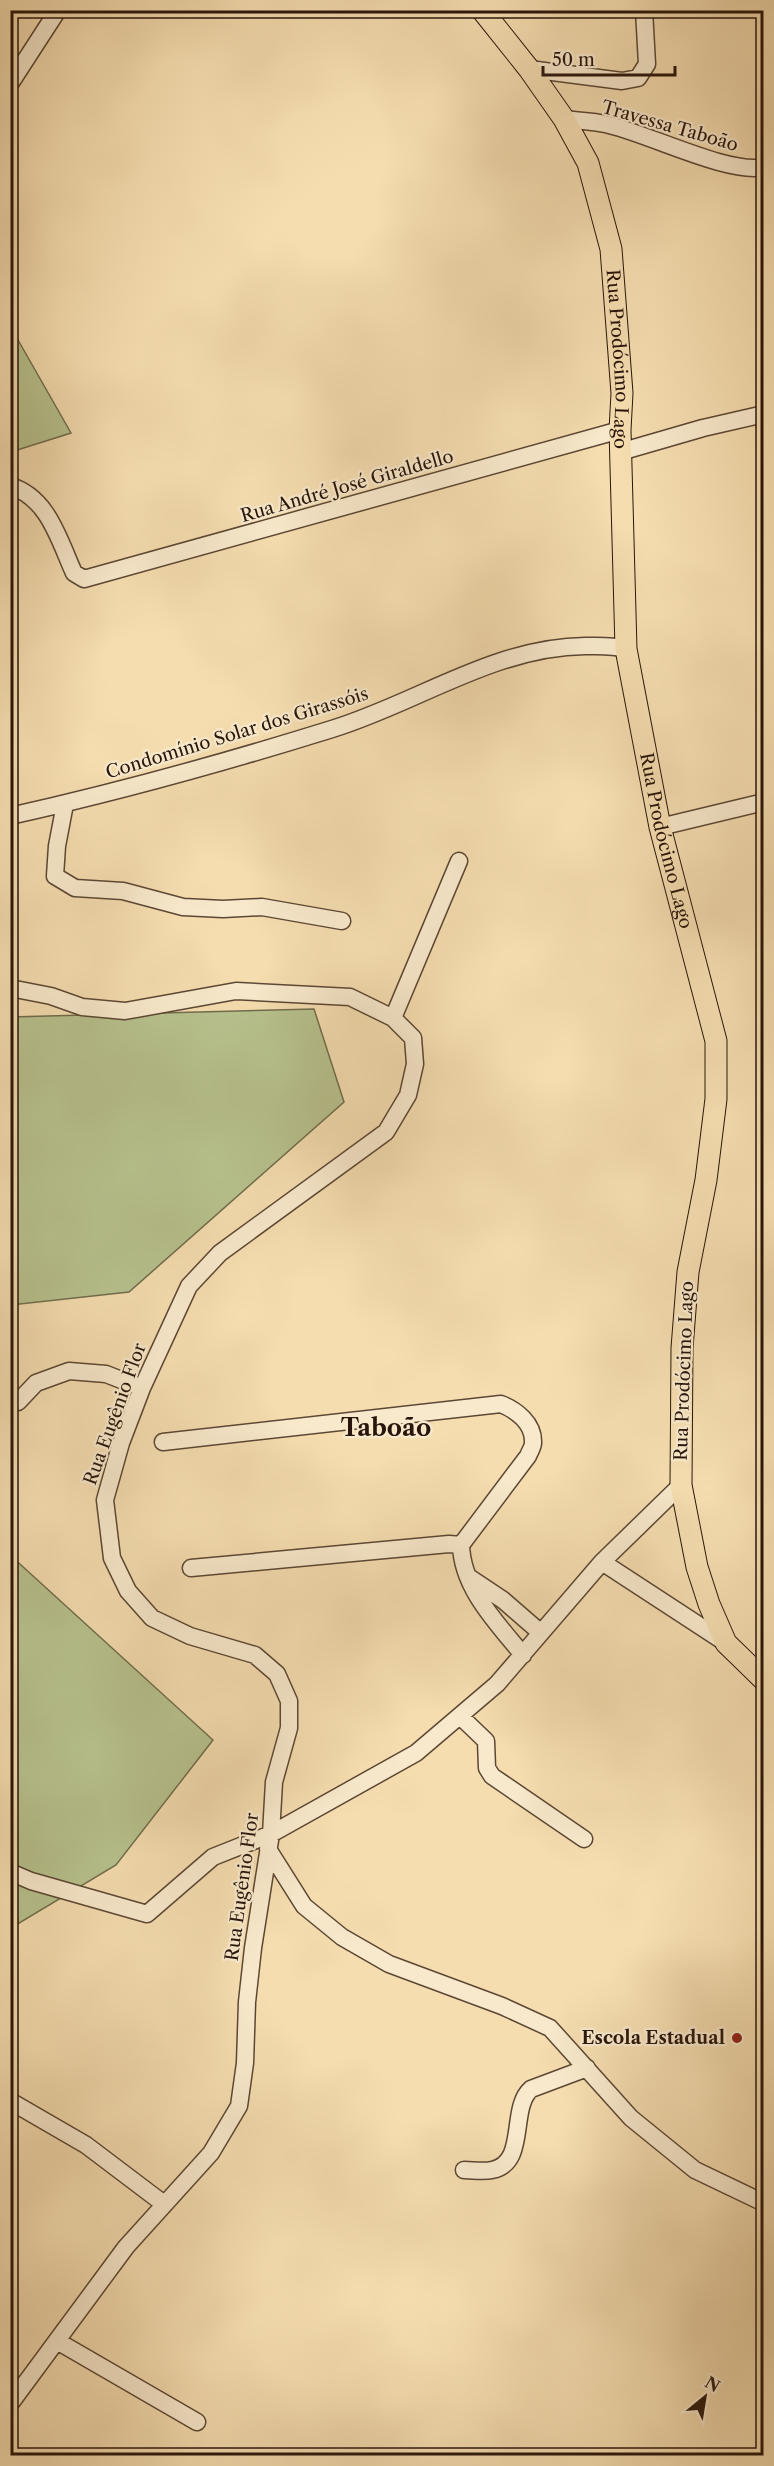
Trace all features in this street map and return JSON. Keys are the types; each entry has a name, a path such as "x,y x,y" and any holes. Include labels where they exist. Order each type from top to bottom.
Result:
{"main road":[{"name":"Rua Prodócimo Lago","path":"482,10 529,69 564,119 588,163 611,249 622,385 620,452 626,649 660,827 716,1041 716,1099 706,1180 687,1283 682,1348 681,1485 697,1567 709,1604 726,1642 764,1680"}],"street":[{"path":"10,84 58,10"},
{"path":"529,69 622,81 638,78 647,64 644,10"},
{"name":"Travessa Taboão","path":"564,119 605,124 723,163 753,170 764,167"},
{"path":"620,452 703,428 764,414"},
{"name":"Rua André José Giraldello","path":"10,486 29,493 42,506 74,573 84,579 620,430"},
{"name":"Condomínio Solar dos Girassóis","path":"10,816 65,804 335,728 422,695 470,672 531,651 571,646 613,645 626,649"},
{"path":"660,827 764,802"},
{"path":"65,804 57,846 55,876 75,888 123,891 183,907 223,909 262,907 342,921"},
{"path":"393,1018 459,861"},
{"name":"Rua Eugênio Flor","path":"10,988 51,996 82,1007 124,1011 236,991 274,991 350,998 393,1018 413,1038 415,1064 408,1095 386,1132 220,1253 189,1286 142,1388 121,1443 105,1500 111,1558 128,1591 152,1618 190,1636 255,1655 277,1674 289,1701 289,1728 274,1782 269,1841 247,2002 245,2063 239,2106 210,2153 126,2247 10,2404"},
{"path":"18,1402 36,1383 69,1371 106,1374 142,1388"},
{"path":"163,1442 501,1404 516,1410 527,1424 533,1442 528,1456 461,1545 461,1563 479,1601 523,1654"},
{"path":"10,1872 31,1881 147,1914 213,1857 269,1841 416,1753 461,1717 497,1684 602,1562 681,1485"},
{"path":"191,1568 449,1544 461,1545"},
{"path":"602,1562 726,1642"},
{"path":"470,1578 503,1600 541,1633"},
{"path":"491,1614 503,1600"},
{"path":"461,1717 486,1741 487,1768 492,1776 584,1839"},
{"path":"269,1841 304,1906 342,1937 389,1964 502,2006 550,2028 631,2118 695,2170 764,2203"},
{"path":"464,2170 494,2170 505,2163 516,2148 524,2096 531,2090 587,2068"},
{"path":"10,2101 86,2145 164,2204"},
{"path":"57,2341 196,2422"}],"green space":[{"path":"10,326 71,433 11,452 10,452"},
{"path":"314,1009 344,1102 129,1292 11,1305 10,1017"},
{"path":"10,1555 213,1740 116,1865 11,1928"}],"place":[{"name":"Escola Estadual","path":"737,2038"}],"district":[{"name":"Taboão","path":"386,1427"}]}
